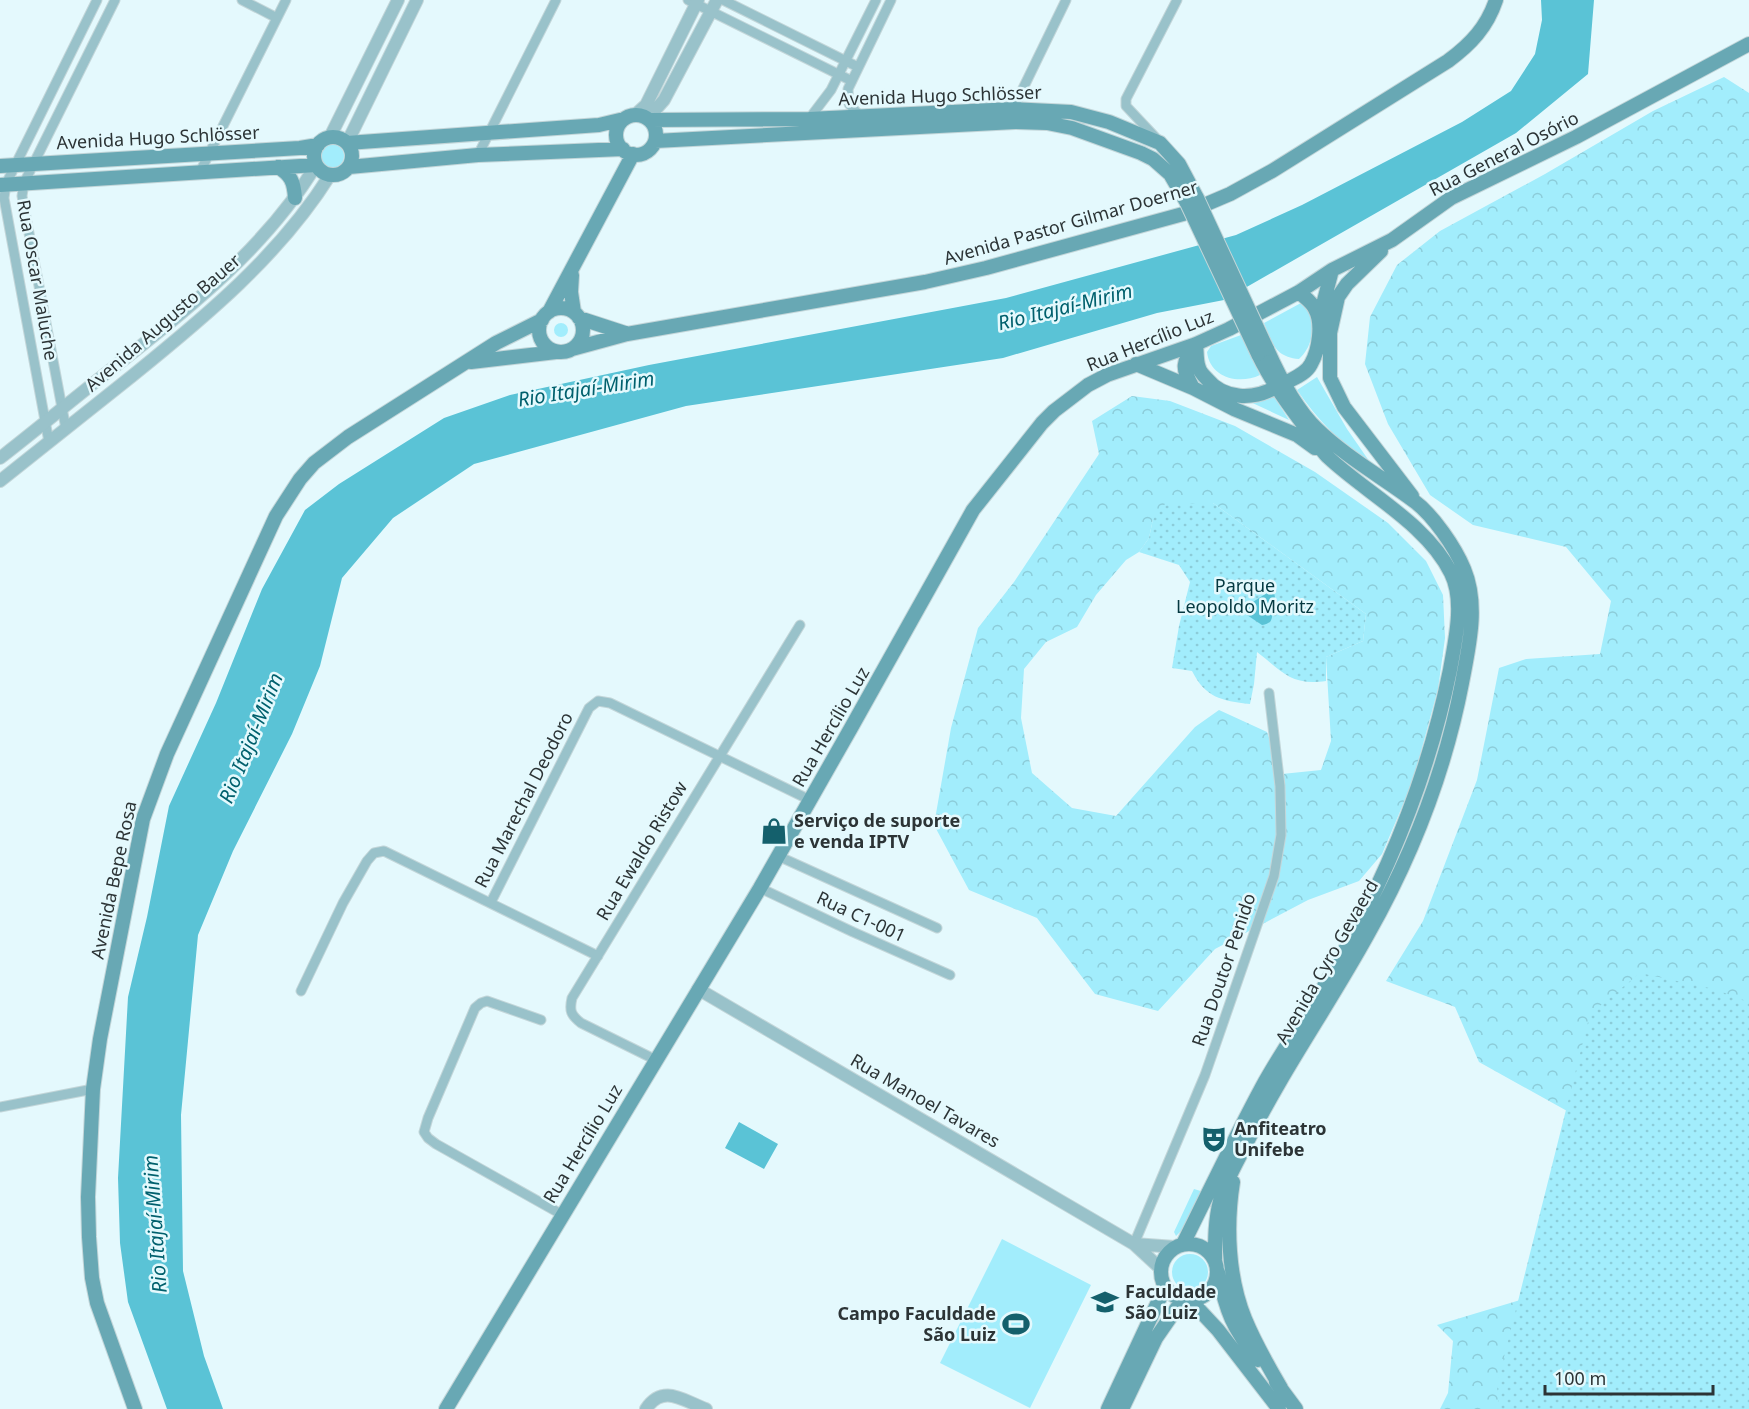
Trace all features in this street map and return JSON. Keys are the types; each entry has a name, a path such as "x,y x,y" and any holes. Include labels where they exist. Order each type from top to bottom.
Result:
{"main road":[{"name":"Avenida Pastor Gilmar Doerner","path":"572,349 627,334 925,282 986,268 1183,214 1230,194 1272,171 1448,61 1467,47 1480,31 1491,15 1496,0"},
{"name":"Rua General Osório","path":"1248,319 1299,292 1332,270 1392,240 1450,198 1576,137 1749,44"},
{"name":"Avenida Hugo Schlösser","path":"649,119 809,119 1013,109 1071,112 1109,122 1160,143 1179,164 1192,200"},
{"path":"628,152 617,140 617,134 620,123 629,117"},
{"path":"347,143 352,154 349,166 341,174 330,175 320,170 316,165 314,155 318,145 330,137 336,137 347,143 489,134 599,125 629,117 649,119 656,130 655,141 649,150 638,155 628,152 478,155 349,166"},
{"name":"Avenida Hugo Schlösser","path":"655,141 1015,122 1047,123 1094,135 1153,159 1170,174 1192,200"},
{"name":"Avenida Hugo Schlösser","path":"0,166 300,148 318,145"},
{"path":"573,266 571,292 577,315 582,324 581,339 572,349 552,350 543,342 540,331 628,152"},
{"name":"Avenida Hugo Schlösser","path":"3,185 316,165"},
{"path":"278,167 294,182 295,198"},
{"name":"Avenida Cyro Gevaerd","path":"1179,1246 1263,1085 1336,967 1371,900 1424,771 1439,718 1453,654 1458,608 1452,574 1436,551 1418,531 1326,456 1287,404 1192,200"},
{"path":"1392,240 1347,284 1338,297 1328,347 1330,378 1344,407 1416,502"},
{"path":"1196,344 1198,368 1213,387 1225,393 1240,396 1266,393 1301,375 1311,365 1319,337 1319,320 1332,270 1347,284"},
{"path":"1299,292 1315,309 1319,320"},
{"path":"546,316 562,308 577,315"},
{"name":"Avenida Pastor Gilmar Doerner","path":"577,315 627,334"},
{"name":"Avenida Bepe Rosa","path":"135,1409 103,1321 92,1278 88,1197 93,1089 100,1038 135,858 150,798 167,754 276,516 300,479 328,450 496,343 546,316"},
{"name":"Rua Hercílio Luz","path":"446,1409 561,1214 760,888 980,499 1054,411 1088,385 1107,375 1196,344 1248,319"},
{"path":"1193,388 1183,367 1184,360 1196,344"},
{"name":"Avenida Bepe Rosa","path":"466,363 557,351"},
{"path":"1136,364 1297,435 1326,456"},
{"name":"Avenida Cyro Gevaerd","path":"1216,1263 1215,1234 1220,1200 1236,1165 1290,1060 1356,956 1384,905 1428,807 1449,739 1471,633 1471,600 1464,569 1455,552 1416,502 1336,446 1304,415 1280,385"},
{"path":"1236,1165 1229,1213 1229,1239 1238,1299 1250,1330 1281,1388"},
{"path":"1216,1263 1214,1286 1200,1298 1187,1300 1176,1297 1165,1287 1161,1269 1164,1260 1179,1246 1192,1244 1209,1251 1216,1263 1231,1320 1246,1345 1296,1409"},
{"path":"1122,1409 1165,1287"},
{"path":"1108,1409 1144,1346 1187,1300"},
{"path":"1187,1300 1218,1330 1280,1409"}],"street":[{"name":"Rua Oscar Maluche","path":"49,442 3,185 16,165 97,0"},
{"name":"Rua Oscar Maluche","path":"66,429 22,195 24,183 115,0"},
{"path":"242,0 278,18"},
{"path":"199,174 286,0"},
{"path":"347,143 417,0"},
{"path":"478,155 556,0"},
{"path":"723,0 858,67"},
{"path":"809,119 831,90 876,0"},
{"path":"861,117 849,104 848,89 891,0"},
{"path":"1013,109 1066,0"},
{"path":"1160,143 1126,106 1126,99 1177,0"},
{"path":"629,117 646,105 694,1 714,6 852,81"},
{"path":"330,137 396,4 410,15"},
{"path":"649,119 664,100 714,6"},
{"path":"84,27 98,34"},
{"name":"Avenida Augusto Bauer","path":"0,458 158,333 230,268 295,198 316,165"},
{"name":"Avenida Augusto Bauer","path":"0,480 169,346 243,280 300,218 330,175"},
{"path":"230,268 243,280"},
{"path":"22,298 41,295"},
{"path":"158,333 169,346"},
{"name":"Rua Ewaldo Ristow","path":"656,1060 581,1023 572,1016 570,1008 572,998 800,625"},
{"name":"Rua Doutor Penido","path":"1134,1244 1205,1075 1274,876 1281,835 1280,786 1269,693"},
{"name":"Rua Marechal Deodoro","path":"490,902 593,703 598,700 610,703 810,800"},
{"path":"301,991 343,903 367,861 374,853 384,851 598,956"},
{"path":"778,856 938,928"},
{"name":"Rua C1-001","path":"760,888 950,975"},
{"name":"Rua Manoel Tavares","path":"698,989 1134,1244 1161,1269"},
{"path":"541,1020 488,1001 475,1008 424,1132 436,1144 561,1214"},
{"path":"0,1107 93,1089"},
{"name":"Rua Manoel Tavares","path":"1134,1244 1179,1246"},
{"path":"646,1409 653,1399 670,1395 706,1409"}],"green space":[{"path":"1724,77 1749,93 1749,1409 1440,1409 1448,1393 1453,1341 1437,1325 1530,1297 1603,1131 1479,1062 1455,1007 1386,981 1423,921 1477,780 1499,668 1526,659 1600,654 1611,601 1566,547 1473,525 1430,495 1388,424 1365,364 1370,317 1397,265 1440,231 1545,174 1653,111"},
{"path":"332,144 337,145 343,151 343,161 337,167 332,168 327,167 321,161 320,156 321,151 327,145"},
{"path":"1301,303 1313,316 1313,322 1309,345 1299,359 1279,352 1272,343 1264,323"},
{"path":"558,323 564,323 568,330 564,337 558,337 554,333 554,327"},
{"path":"1241,335 1260,375 1235,379 1227,377 1214,368 1207,352 1211,346"},
{"path":"1317,377 1347,429 1374,468 1332,432 1297,390"},
{"path":"1273,395 1289,420 1246,400"},
{"path":"1132,396 1170,401 1235,426 1315,472 1388,523 1426,561 1443,595 1445,638 1438,689 1413,781 1382,854 1359,881 1308,900 1215,949 1158,1011 1095,994 1037,918 969,890 934,825 951,728 978,628 1014,582 1099,454 1092,421","holes":["1213,503 1366,614 1363,641 1326,657 1331,741 1321,770 1282,774 1267,732 1219,710 1195,727 1116,816 1072,808 1032,773 1021,718 1024,669 1046,642 1077,627 1096,595 1126,560 1139,552 1149,538 1153,519"]},
{"name":"Parque Leopoldo Moritz","path":"1213,503 1366,614 1363,641 1326,657 1326,681 1304,681 1288,676 1257,652 1250,704 1215,696 1202,687 1192,671 1172,668 1190,582 1179,565 1139,552 1149,538 1153,519 1165,504"},
{"path":"1640,973 1714,989 1749,1002 1749,1409 1499,1409 1497,1385 1590,1014"},
{"path":"1194,1189 1204,1192 1183,1229 1176,1236 1174,1232"},
{"name":"Campo Faculdade São Luiz","path":"1002,1239 1091,1285 1030,1408 940,1363"},
{"path":"1190,1254 1203,1259 1208,1272 1203,1285 1190,1290 1177,1285 1172,1272 1177,1259"}],"water":[{"name":"Rio Itajaí-Mirim","path":"1541,0 1594,0 1588,74 1516,133 1224,300 1157,313 1003,358 686,406 474,464 393,518 342,578 320,666 292,734 233,851 198,935 181,1115 183,1271 204,1356 223,1409 167,1409 128,1302 120,1243 118,1178 128,997 169,806 216,703 262,589 305,510 339,484 444,418 510,395 649,365 1006,298 1236,235 1302,205 1462,122 1511,91 1535,54 1542,20"},
{"path":"1273,589 1275,597 1273,603 1276,605 1270,622 1262,625 1247,615 1245,607"},
{"path":"739,1122 778,1144 764,1169 725,1148"}],"place":[{"name":"Serviço de suporte e venda IPTV","path":"774,831"},
{"name":"Anfiteatro Unifebe","path":"1214,1139"},
{"name":"Faculdade São Luiz","path":"1105,1302"},
{"name":"Campo Faculdade São Luiz","path":"1016,1324"}]}
